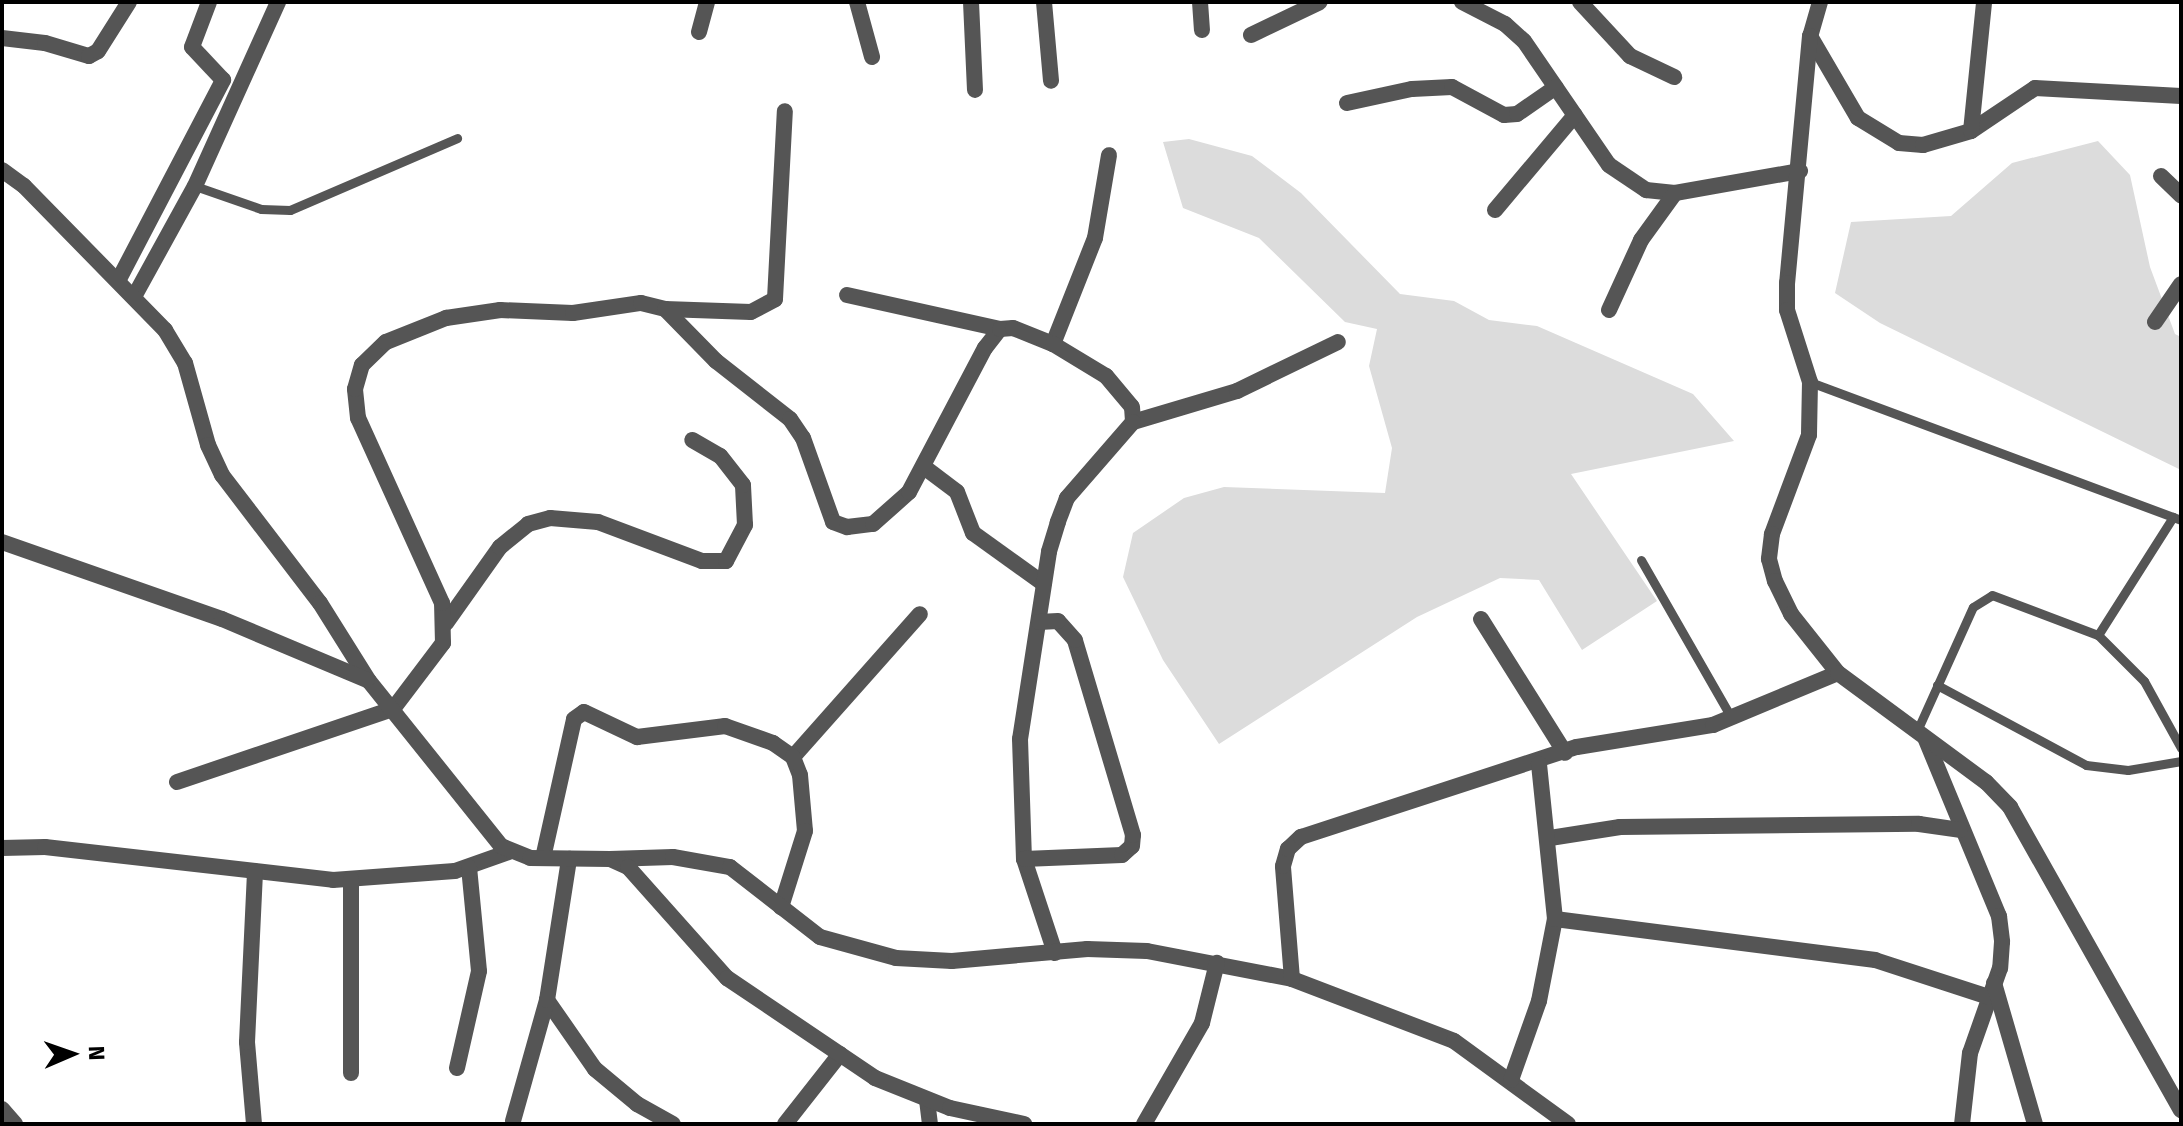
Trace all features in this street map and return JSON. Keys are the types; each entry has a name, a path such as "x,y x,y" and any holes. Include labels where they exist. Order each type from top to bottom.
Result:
{"street":[{"path":"2,38 45,43 89,56 98,51 129,2"},
{"path":"118,281 223,80 192,47 209,2"},
{"path":"135,295 195,186 278,2"},
{"path":"699,32 707,2"},
{"path":"857,2 872,57"},
{"path":"971,2 975,90"},
{"path":"1044,2 1051,81"},
{"path":"1200,2 1202,30"},
{"path":"1251,35 1320,2"},
{"path":"1462,2 1484,6 1524,41 1575,115 1625,178 1646,190 1671,198 1800,171"},
{"path":"1580,2 1606,37 1630,56 1674,77"},
{"path":"1820,2 1810,36 1787,310 1810,382 1809,435 1780,507 1769,559 1791,614 1838,673 1920,737 1986,782 2010,807 2181,1110"},
{"path":"1971,131 1984,2"},
{"path":"1810,36 1858,118 1877,134 1923,145 1971,131 2035,88 2181,96"},
{"path":"1347,103 1412,89 1452,87 1504,115 1517,114 1556,87"},
{"path":"446,623 358,418 355,389 362,365 386,342 446,318 525,309 573,313 641,303 665,309 751,312 775,299 785,111"},
{"path":"1495,210 1575,115"},
{"path":"1053,344 1095,238 1109,155"},
{"path":"2,170 135,295 185,363 208,445 222,475 342,634 369,681 509,852"},
{"path":"2161,176 2181,195"},
{"path":"1609,310 1650,224 1671,198"},
{"path":"2155,322 2181,284"},
{"path":"847,295 1000,329 1025,331 1088,362 1121,391 1133,422"},
{"path":"665,309 716,361 790,419 803,438 833,522 847,527 873,524 893,511 924,467 985,348 1000,329"},
{"path":"1055,953 1024,859 1020,739 1049,552 1067,498 1133,422 1237,391 1338,342"},
{"path":"177,782 393,709 443,643 446,623 500,547 528,524 550,518 598,522 702,561 726,561 745,525 743,485 720,456 692,440"},
{"path":"924,467 957,492 973,533 1044,584"},
{"path":"2,542 222,619 369,681"},
{"path":"793,757 920,614"},
{"path":"1481,619 1565,753"},
{"path":"1024,859 1122,855 1132,846 1133,835 1075,640 1058,621 1039,622"},
{"path":"1292,979 1283,866 1288,849 1301,837 1608,740 1690,731 1838,673"},
{"path":"543,858 571,731 584,712 637,737 725,726 773,743 793,757 805,797 805,831 781,907"},
{"path":"1920,737 1999,916 2000,968 1970,1053 1962,1124"},
{"path":"1511,1080 1543,987 1555,919 1550,838 1539,764"},
{"path":"1550,838 1620,827 1919,824 1960,830"},
{"path":"2,848 45,847 351,879 469,867 509,852 543,858 708,860 752,880 820,937 896,958 952,961 1055,953 1147,951 1292,979 1411,1020 1454,1041 1568,1124"},
{"path":"513,1121 547,1000 569,859"},
{"path":"610,859 628,867 656,894 727,978 875,1078 927,1100 1024,1124"},
{"path":"457,1068 479,971 469,867"},
{"path":"254,1124 247,1042 255,871"},
{"path":"351,879 351,1073"},
{"path":"1555,919 1875,960 1991,990"},
{"path":"1144,1124 1202,1023 1217,963"},
{"path":"1991,990 2035,1124"},
{"path":"547,1000 595,1069 637,1104 673,1124"},
{"path":"785,1124 840,1054"},
{"path":"927,1100 930,1124"},
{"path":"2,1109 15,1124"}],"lane":[{"path":"195,186 261,209 290,210 457,138"},
{"path":"1810,382 2177,519 2098,635"},
{"path":"1641,560 1731,717"},
{"path":"1920,737 1937,685 1973,607 1992,595 2098,635 2144,681 2181,748"},
{"path":"1937,685 2086,765 2128,770 2181,761"}],"shaded area":[{"path":"1189,139 1252,156 1301,193 1400,294 1454,301 1489,320 1537,326 1693,394 1734,441 1571,474 1657,601 1582,650 1539,580 1500,578 1417,617 1219,744 1163,660 1123,577 1133,533 1184,498 1224,487 1385,493 1392,448 1369,366 1377,329 1345,322 1259,238 1183,208 1163,142"},
{"path":"2098,141 2130,175 2150,267 2175,334 2181,337 2181,470 1880,323 1835,293 1851,222 1951,216 2012,163"}]}
